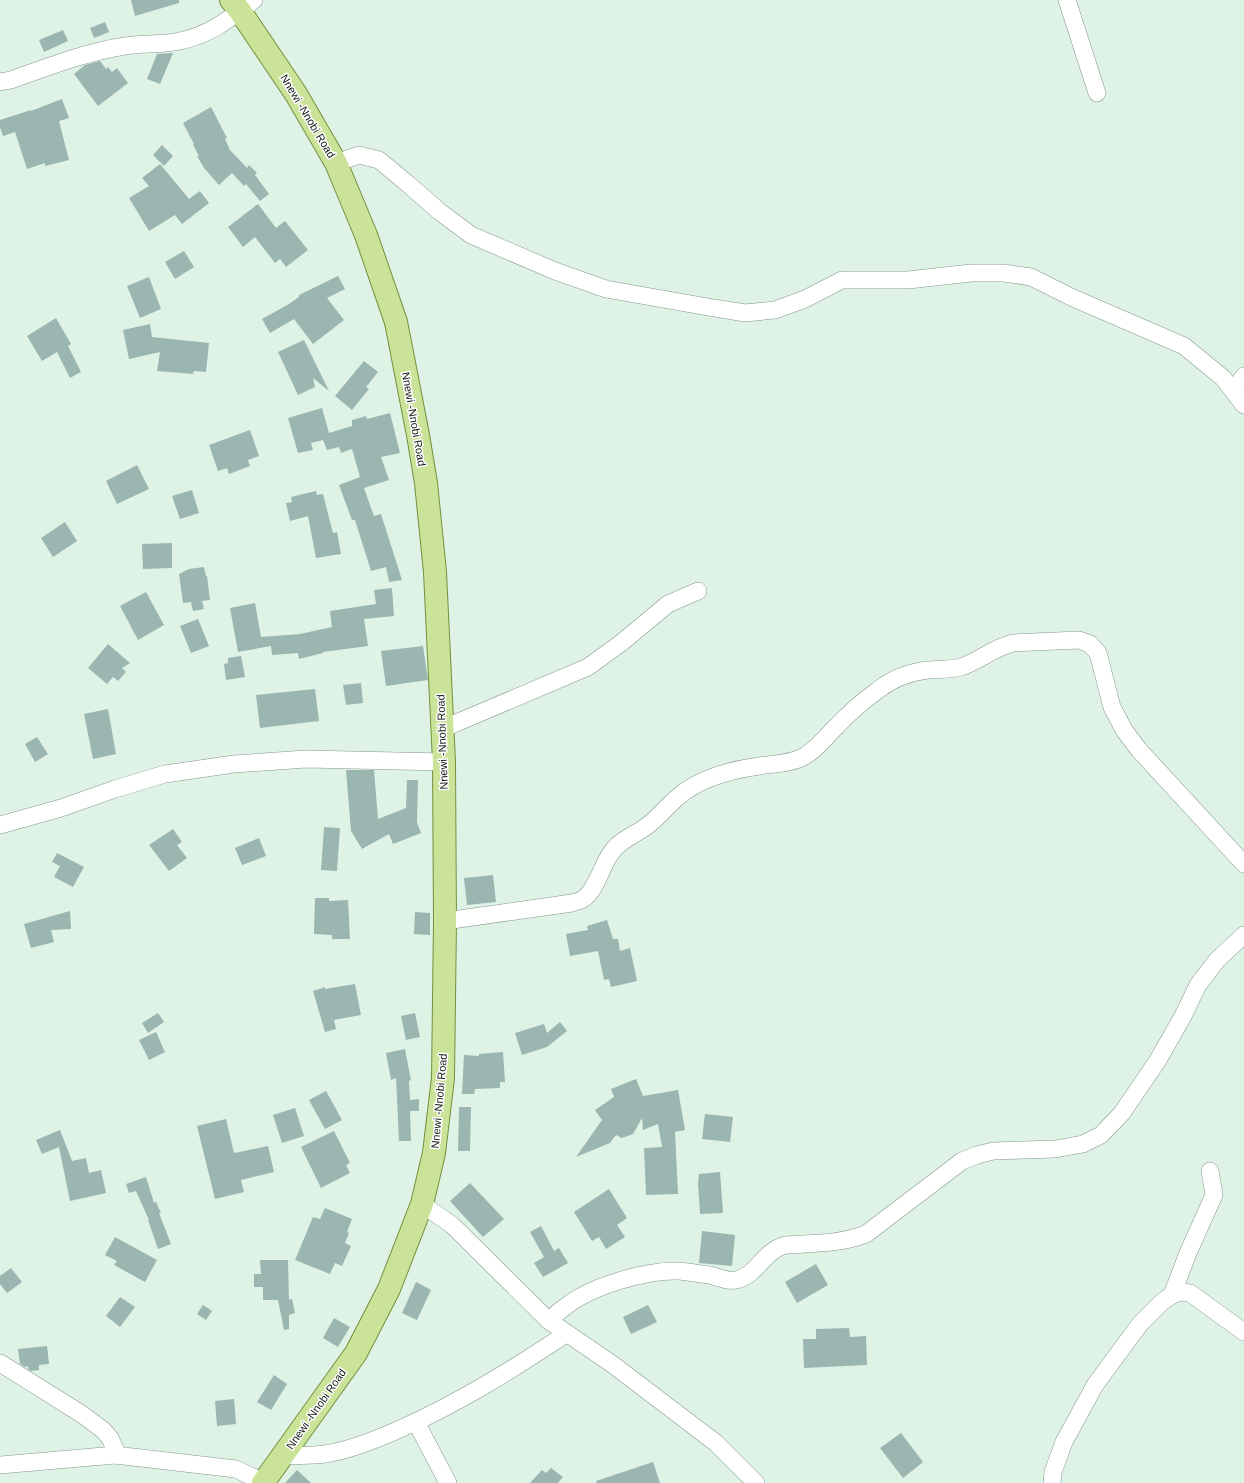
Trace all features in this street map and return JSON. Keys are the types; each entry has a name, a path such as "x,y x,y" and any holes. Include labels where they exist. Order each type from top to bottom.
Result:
{"main road":[{"name":"Nnewi -Nnobi Road","path":"241,4 336,163 366,235 396,322 426,483 436,572 444,762 445,921 443,1078 434,1153 422,1204 389,1289 356,1353 263,1483"}],"street":[{"path":"1067,0 1097,93"},
{"path":"0,82 11,80 97,52 126,46 179,41 202,35 222,25 241,4"},
{"path":"336,163 359,155 379,160 440,212 471,235 555,271 606,289 708,307 745,313 775,310 805,299 842,280 908,280 971,273 1004,273 1031,277 1071,297 1184,346 1223,378 1244,405"},
{"path":"1233,391 1244,376"},
{"path":"442,730 588,667 621,643 668,604 698,591"},
{"path":"445,921 572,903 584,899 595,885 611,852 622,841 647,826 677,797 687,790 705,780 723,774 748,768 787,762 800,758 812,751 837,726 879,689 899,677 926,670 958,668 977,661 986,654 1012,643 1079,640 1090,644 1098,653 1112,707 1124,730 1139,750 1244,864"},
{"path":"0,825 61,808 115,789 165,774 234,764 306,759 444,762"},
{"path":"549,1321 565,1306 589,1293 619,1281 646,1274 679,1271 709,1275 729,1280 737,1280 745,1277 772,1251 783,1246 840,1242 866,1234 957,1165 977,1155 993,1151 1055,1149 1083,1144 1101,1134 1122,1113 1158,1060 1183,1016 1198,984 1217,960 1244,935"},
{"path":"1172,1295 1214,1195 1210,1170"},
{"path":"422,1204 452,1225 549,1321 612,1364 716,1443 756,1483"},
{"path":"1052,1483 1053,1472 1064,1442 1095,1385 1140,1324 1162,1302 1172,1295 1182,1292 1190,1293 1244,1332"},
{"path":"283,1456 326,1454 381,1438 461,1399 494,1380 566,1334"},
{"path":"0,1363 83,1415 103,1430 110,1438 115,1449 115,1455"},
{"path":"416,1422 448,1483"},
{"path":"0,1465 115,1455 236,1469 263,1483"}],"building":[{"path":"131,0 179,0 179,3 135,16"},
{"path":"105,22 109,32 94,38 90,28"},
{"path":"63,30 68,41 44,52 39,40"},
{"path":"173,53 160,84 147,79 157,54"},
{"path":"100,61 106,69 108,67 112,72 117,68 128,83 98,106 74,74 85,65"},
{"path":"62,99 69,118 59,121 69,160 45,166 45,163 27,169 15,132 3,136 0,127 0,120 31,111"},
{"path":"211,107 227,138 225,139 230,150 247,168 249,165 257,173 255,175 269,194 260,201 246,184 244,186 232,173 219,185 204,168 197,156 199,156 183,123"},
{"path":"162,145 173,156 164,166 153,155"},
{"path":"160,164 189,199 200,191 209,203 182,224 175,215 149,231 129,198 149,186 142,178"},
{"path":"258,204 276,228 285,221 308,250 286,267 280,259 275,263 255,237 243,247 228,227"},
{"path":"184,251 194,267 175,279 165,262"},
{"path":"338,276 345,289 327,298 344,320 313,344 294,319 270,333 262,319 289,304 299,297 299,295"},
{"path":"149,277 161,309 140,318 127,286"},
{"path":"56,318 71,344 68,346 81,372 70,378 57,352 42,361 27,336"},
{"path":"150,324 152,337 209,343 206,372 194,371 193,374 157,371 160,352 129,359 123,330"},
{"path":"304,340 329,391 313,378 315,387 298,395 278,352"},
{"path":"364,361 378,372 366,387 369,389 352,410 335,396"},
{"path":"322,408 329,433 352,426 352,420 366,416 367,419 390,413 400,453 381,457 389,480 364,488 374,516 381,514 402,580 389,582 386,567 371,571 355,520 352,520 339,485 360,477 352,449 341,453 339,447 327,450 323,440 311,443 313,450 298,453 288,418"},
{"path":"250,430 259,456 248,460 250,466 229,474 227,468 218,471 209,445"},
{"path":"137,465 149,489 117,504 106,481"},
{"path":"192,490 199,513 180,519 172,496"},
{"path":"316,491 317,495 323,494 333,533 337,532 341,554 316,558 308,516 290,521 286,503 292,502 291,497"},
{"path":"65,522 77,541 53,557 41,538"},
{"path":"172,543 172,568 143,569 142,544"},
{"path":"204,567 207,576 210,600 202,601 204,609 193,611 191,602 183,603 179,574 189,569"},
{"path":"392,588 394,616 364,619 368,646 323,652 299,659 298,653 272,655 271,646 238,652 230,608 255,603 261,637 300,634 332,627 330,611 376,604 374,590"},
{"path":"146,592 164,625 138,640 120,606"},
{"path":"198,619 209,646 191,653 180,626"},
{"path":"108,644 130,663 122,668 126,672 118,681 113,677 107,684 88,668"},
{"path":"423,646 428,680 386,686 381,651"},
{"path":"241,656 245,677 226,680 224,664 228,663 228,658"},
{"path":"361,683 363,703 346,705 343,685"},
{"path":"315,689 319,721 260,728 256,695"},
{"path":"108,709 116,754 93,759 84,714"},
{"path":"37,737 48,754 35,762 25,744"},
{"path":"346,770 374,770 378,819 406,808 407,780 418,780 417,822 421,833 393,844 389,834 362,849 351,831"},
{"path":"324,827 340,828 337,871 321,870"},
{"path":"173,829 182,842 177,845 187,858 169,871 149,845"},
{"path":"259,838 266,856 242,865 235,848"},
{"path":"57,853 84,867 73,887 54,877 60,866 52,862"},
{"path":"493,875 496,902 467,905 464,878"},
{"path":"315,898 329,898 329,901 348,900 350,939 332,939 332,935 314,934"},
{"path":"70,911 71,929 51,930 54,942 31,948 24,924"},
{"path":"415,912 430,913 430,935 414,934"},
{"path":"607,920 613,939 618,939 620,951 630,948 637,981 611,987 609,979 604,980 598,951 570,956 566,934 588,930 587,926"},
{"path":"355,984 361,1015 334,1020 336,1029 325,1032 313,991 325,987 325,989"},
{"path":"158,1013 164,1022 148,1033 142,1023"},
{"path":"415,1013 420,1037 406,1040 401,1016"},
{"path":"560,1022 567,1031 547,1047 522,1055 515,1033 544,1024 547,1033"},
{"path":"156,1032 165,1052 149,1060 139,1040"},
{"path":"405,1049 411,1080 409,1081 410,1100 419,1099 419,1111 410,1111 411,1141 399,1141 396,1078 391,1080 386,1053"},
{"path":"503,1052 505,1082 500,1082 500,1088 475,1089 474,1094 462,1094 464,1055 479,1056 479,1054"},
{"path":"636,1079 643,1096 678,1090 685,1130 675,1132 678,1194 646,1195 644,1148 662,1147 658,1124 643,1130 642,1118 633,1134 622,1138 616,1135 610,1143 576,1157 602,1120 595,1110 614,1097 611,1089"},
{"path":"326,1091 342,1120 325,1129 309,1100"},
{"path":"459,1107 471,1107 470,1151 458,1151"},
{"path":"295,1108 304,1136 282,1143 273,1115"},
{"path":"705,1114 733,1117 730,1142 702,1139"},
{"path":"226,1119 234,1153 268,1146 274,1172 241,1180 244,1192 215,1199 197,1126"},
{"path":"60,1130 72,1161 86,1158 89,1173 101,1170 106,1193 70,1201 59,1147 42,1154 36,1140"},
{"path":"334,1131 350,1163 346,1165 350,1173 321,1188 301,1147"},
{"path":"720,1172 723,1213 700,1214 698,1183 699,1174"},
{"path":"146,1177 154,1203 156,1202 161,1213 159,1213 171,1244 158,1249 149,1220 136,1191 129,1193 126,1184"},
{"path":"470,1183 504,1219 483,1237 450,1201"},
{"path":"609,1189 627,1218 617,1225 625,1237 606,1249 599,1237 592,1241 574,1212"},
{"path":"325,1208 352,1219 345,1243 351,1246 342,1266 335,1263 330,1274 295,1260 313,1217 320,1219"},
{"path":"541,1226 554,1251 559,1248 568,1263 543,1277 534,1263 544,1257 530,1232"},
{"path":"702,1231 735,1235 732,1266 699,1263"},
{"path":"115,1237 157,1260 145,1282 114,1265 117,1261 105,1255"},
{"path":"260,1260 288,1260 289,1300 292,1299 295,1313 289,1315 289,1329 284,1330 278,1300 263,1300 263,1287 254,1287 254,1274 261,1274"},
{"path":"816,1264 828,1285 797,1303 785,1282"},
{"path":"11,1268 22,1282 7,1293 0,1284 0,1276"},
{"path":"416,1282 431,1290 417,1320 402,1313"},
{"path":"120,1297 135,1307 120,1327 106,1316"},
{"path":"203,1305 212,1311 206,1320 197,1314"},
{"path":"648,1305 657,1322 631,1334 623,1317"},
{"path":"334,1318 350,1327 338,1347 323,1338"},
{"path":"849,1328 850,1337 866,1336 867,1365 804,1368 803,1339 816,1339 816,1329"},
{"path":"47,1346 49,1364 39,1365 39,1370 31,1371 28,1369 28,1366 25,1367 20,1364 18,1349"},
{"path":"274,1375 287,1384 271,1410 257,1402"},
{"path":"234,1399 236,1424 217,1426 215,1401"},
{"path":"901,1433 923,1462 903,1478 880,1448"},
{"path":"653,1462 660,1483 597,1483 596,1481"},
{"path":"551,1468 563,1477 558,1483 530,1483 542,1470 546,1473"},
{"path":"297,1470 311,1483 285,1483"}]}
